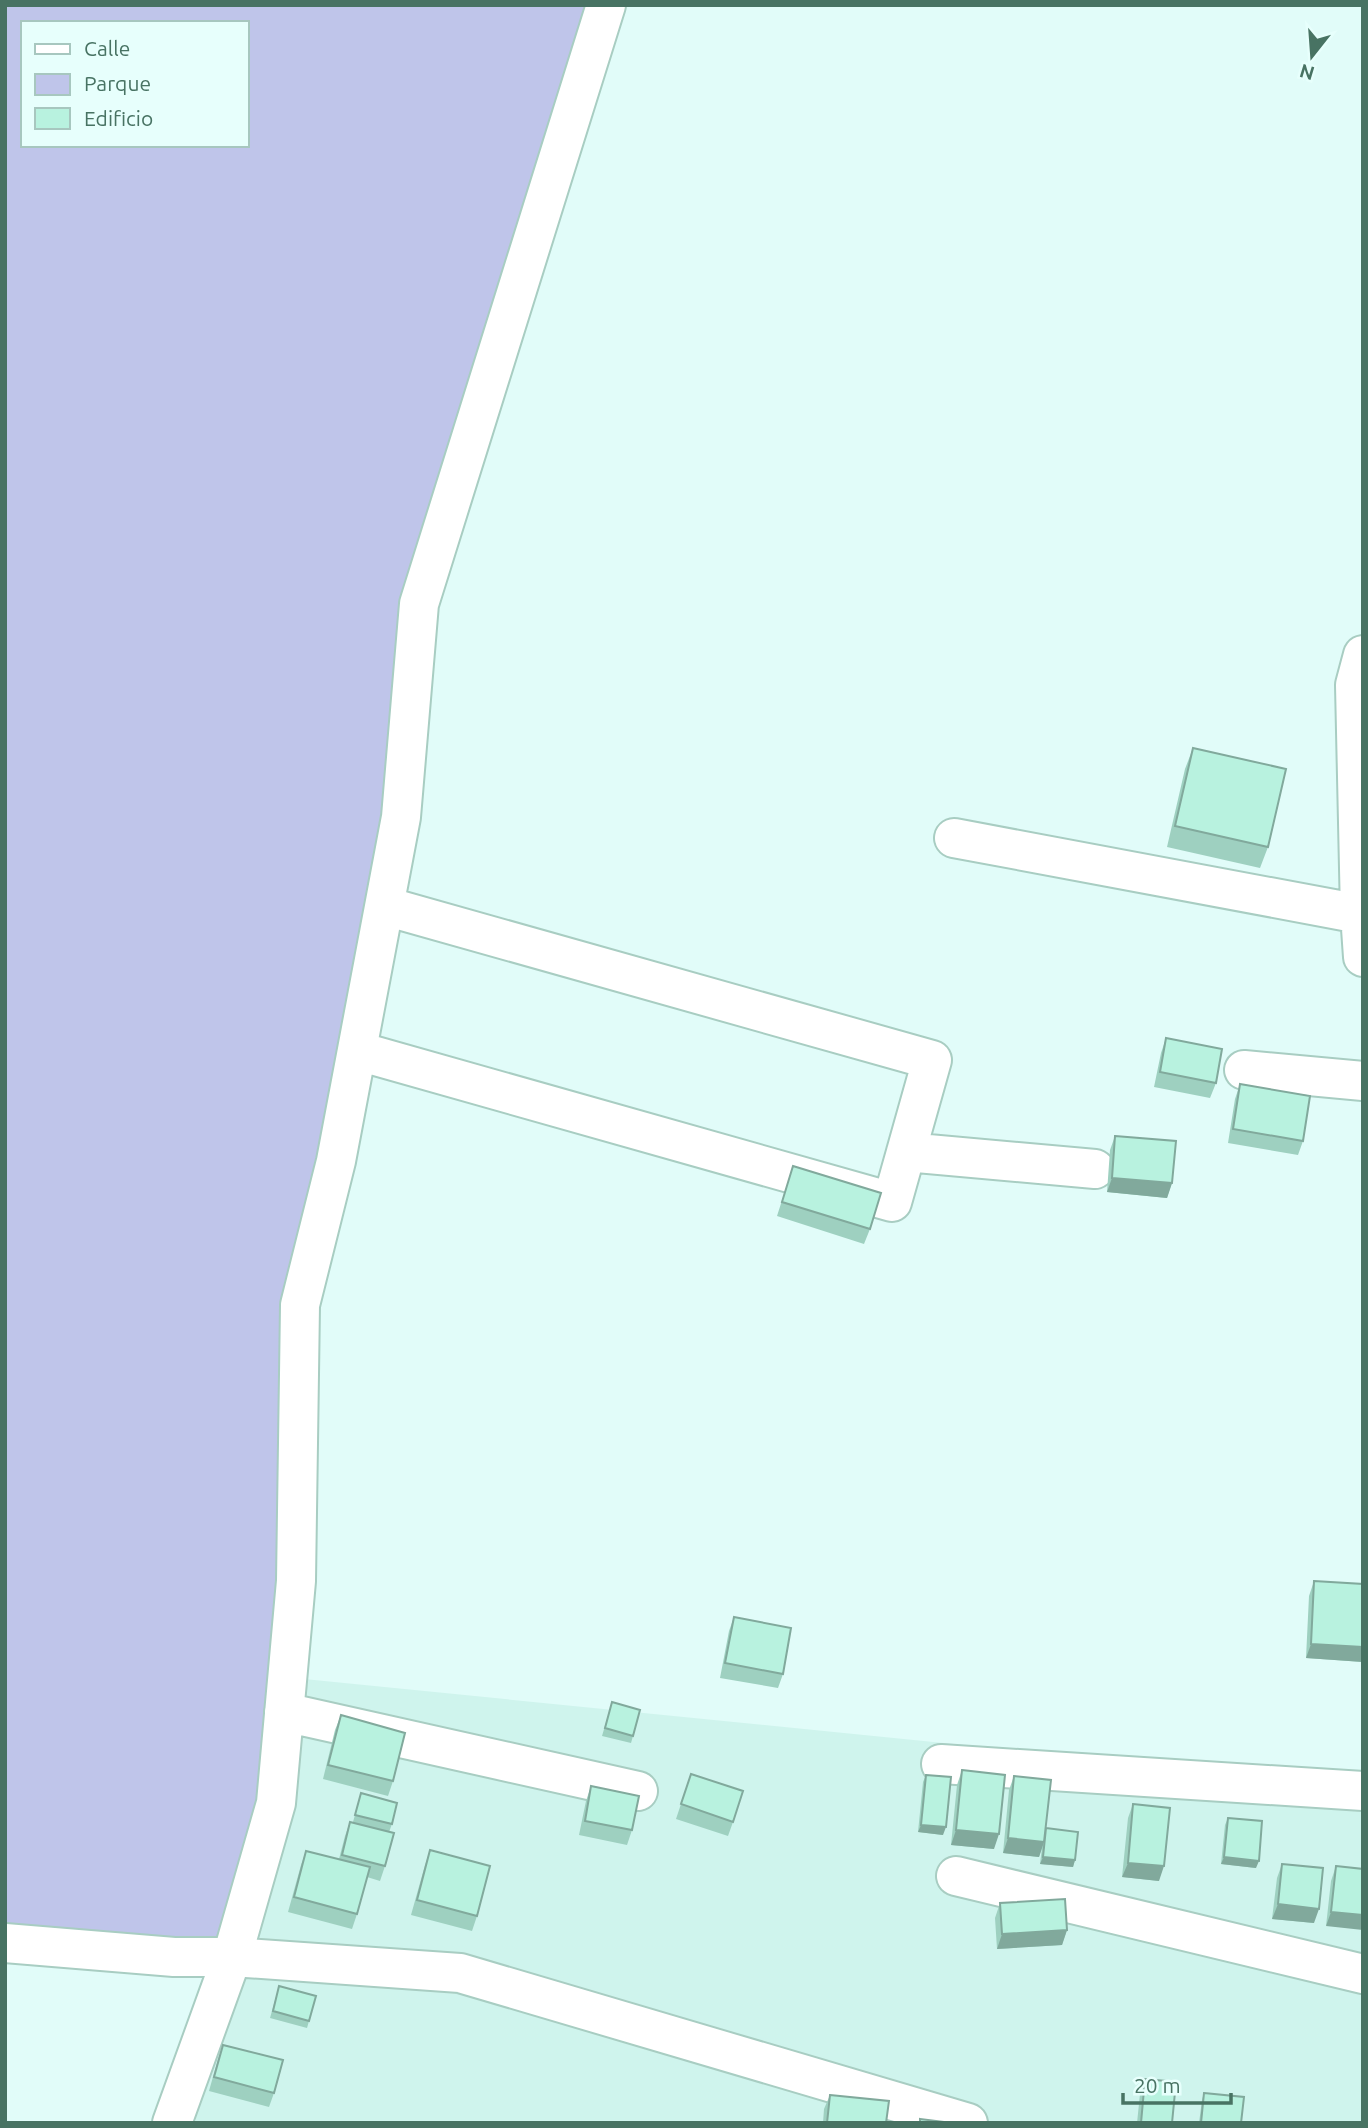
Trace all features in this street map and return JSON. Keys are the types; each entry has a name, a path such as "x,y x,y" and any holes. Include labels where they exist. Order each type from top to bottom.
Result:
{"street":[{"path":"172,2123 232,1957 275,1803 296,1581 300,1305 336,1161 401,817 419,604 606,5"},
{"path":"1363,655 1355,685 1363,957"},
{"path":"954,838 1360,915"},
{"path":"358,1051 892,1202 932,1060 385,906"},
{"path":"1244,1070 1363,1081"},
{"path":"906,1152 1095,1169"},
{"path":"284,1712 638,1791"},
{"path":"941,1763 1363,1791"},
{"path":"956,1876 1363,1974"},
{"path":"5,1942 174,1957 232,1957 460,1973 968,2123"}],"shaded area":[{"path":"274,1676 1363,1785 1363,2123 195,2123 216,1992"}],"green space":[{"path":"5,5 606,5 419,604 300,1305 296,1581 232,1957 5,1943"}],"building":[{"path":"1193,748 1286,769 1268,847 1175,826"},
{"path":"1166,1038 1222,1049 1216,1083 1160,1072"},
{"path":"1240,1084 1310,1096 1303,1141 1233,1129"},
{"path":"1115,1136 1176,1141 1172,1183 1112,1178"},
{"path":"793,1166 881,1193 870,1229 782,1202"},
{"path":"1314,1581 1363,1584 1363,1647 1311,1644"},
{"path":"734,1617 791,1628 783,1674 725,1663"},
{"path":"612,1702 640,1710 633,1736 605,1728"},
{"path":"341,1715 405,1733 393,1781 328,1765"},
{"path":"962,1770 1005,1775 999,1834 956,1830"},
{"path":"691,1774 743,1791 733,1822 681,1804"},
{"path":"926,1775 951,1777 946,1827 921,1825"},
{"path":"1014,1776 1051,1780 1044,1842 1008,1838"},
{"path":"591,1786 639,1796 632,1830 585,1821"},
{"path":"361,1793 397,1803 392,1824 355,1815"},
{"path":"1133,1804 1170,1808 1164,1866 1128,1863"},
{"path":"1228,1818 1262,1821 1259,1861 1224,1857"},
{"path":"350,1822 394,1833 385,1866 342,1855"},
{"path":"1046,1828 1078,1832 1075,1860 1043,1857"},
{"path":"430,1850 490,1866 477,1916 417,1900"},
{"path":"306,1851 370,1867 357,1914 294,1897"},
{"path":"1282,1864 1323,1868 1319,1909 1278,1904"},
{"path":"1336,1866 1363,1869 1363,1915 1331,1912"},
{"path":"1065,1899 1067,1930 1002,1934 1000,1903"},
{"path":"279,1986 316,1996 309,2021 273,2011"},
{"path":"223,2045 283,2060 274,2093 214,2077"},
{"path":"1145,2079 1176,2082 1172,2123 1141,2123"},
{"path":"1204,2093 1244,2097 1241,2123 1201,2123"},
{"path":"830,2095 889,2101 886,2123 827,2123"},
{"path":"920,2119 952,2123 920,2123"}]}
